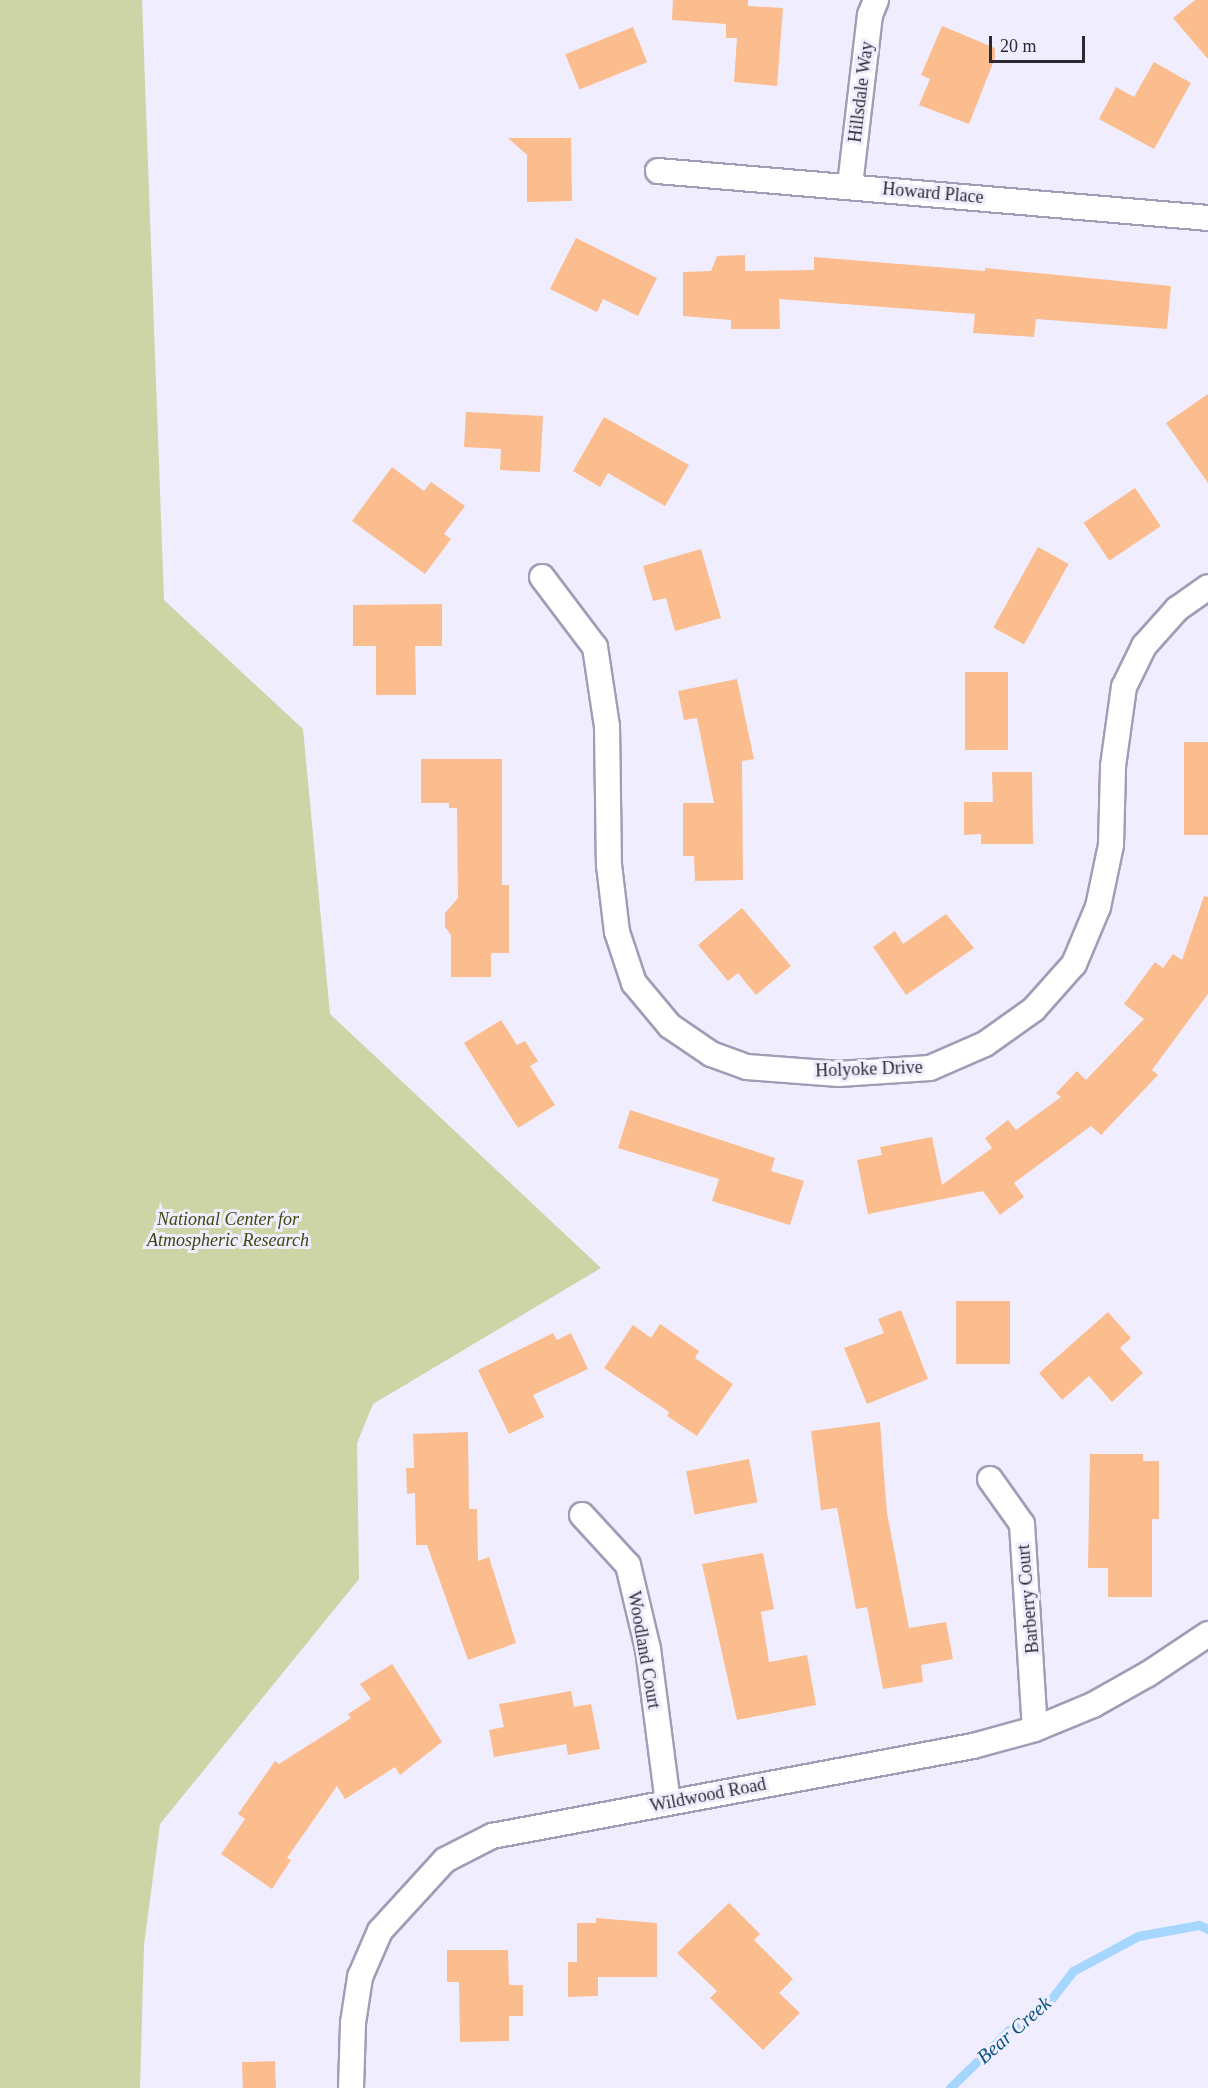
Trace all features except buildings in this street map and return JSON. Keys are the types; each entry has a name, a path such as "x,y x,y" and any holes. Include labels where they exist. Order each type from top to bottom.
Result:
{"street":[{"name":"Hillsdale Way","path":"850,185 870,15 876,0"},
{"name":"Howard Place","path":"658,171 850,185 1208,218"},
{"name":"Holyoke Drive","path":"542,577 595,647 607,726 609,865 617,932 634,983 670,1026 711,1054 747,1067 838,1074 930,1068 985,1044 1034,1009 1074,964 1098,907 1111,845 1113,766 1124,687 1144,646 1177,609 1208,587"},
{"name":"Barberry Court","path":"990,1479 1022,1524 1035,1729"},
{"name":"Woodland Court","path":"582,1515 628,1566 648,1649 668,1802"},
{"name":"Wildwood Road","path":"351,2088 353,2023 360,1977 380,1931 445,1860 492,1836 973,1746 1035,1729 1093,1705 1148,1674 1208,1634"}],"green space":[{"name":"National Center for Atmospheric Research","path":"0,0 142,0 164,600 303,729 330,1014 601,1268 373,1404 357,1443 359,1579 160,1824 144,1945 140,2088 0,2088"}],"waterway":[{"name":"Bear Creek","path":"950,2088 1009,2030 1042,2011 1073,1971 1138,1936 1199,1925 1208,1929"}]}
